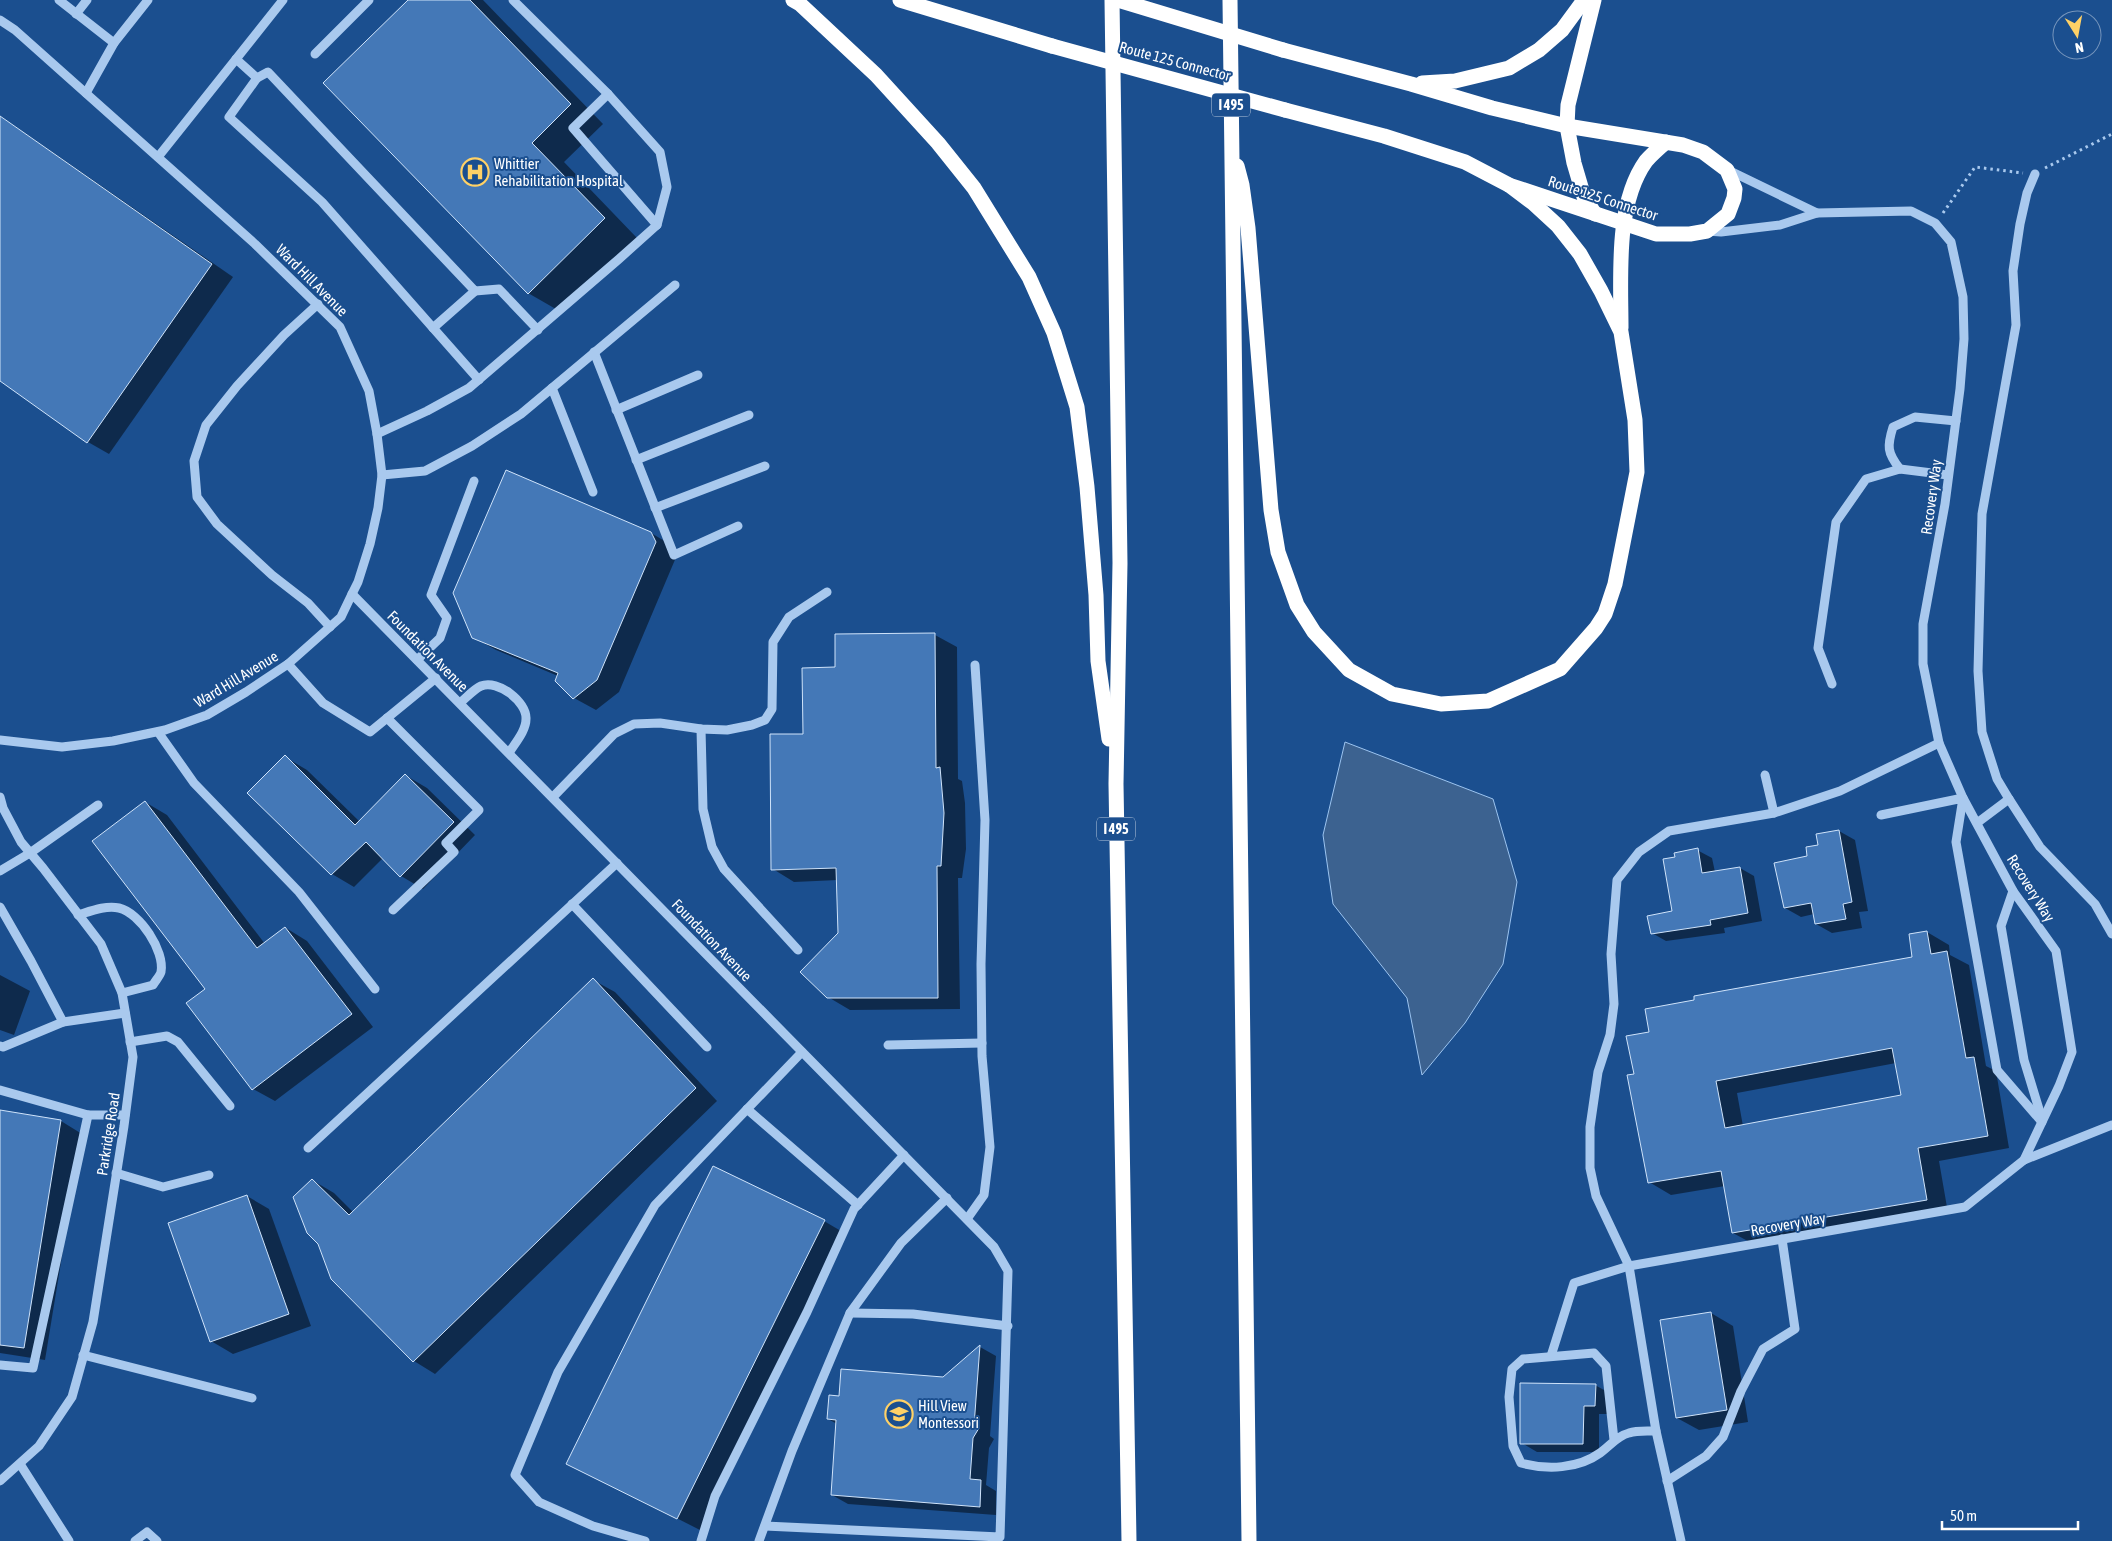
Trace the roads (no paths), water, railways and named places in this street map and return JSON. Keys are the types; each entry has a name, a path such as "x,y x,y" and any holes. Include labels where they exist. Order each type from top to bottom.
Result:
{"highway":[{"path":"793,0 800,4 876,75 938,143 974,188 1030,277 1054,333 1077,407 1087,487 1098,661 1116,784"},
{"name":"Route 125 Connector","path":"900,0 1052,46 1384,136 1465,162 1509,185 1656,234 1690,234 1707,231"},
{"name":"I 495","path":"1112,0 1120,563 1116,784 1129,1541"},
{"path":"1118,0 1283,50 1412,84 1492,108 1567,126 1683,145 1703,152 1727,170 1735,189 1728,214 1707,231"},
{"name":"I 495","path":"1230,0 1249,1541"},
{"path":"1412,84 1455,81 1509,68 1539,50 1562,30 1584,0"},
{"path":"1594,0 1568,105 1567,126 1574,163 1584,198 1595,214"},
{"path":"1231,143 1242,185 1248,228 1271,510 1278,552 1296,605 1314,632 1349,670 1392,694 1441,704 1488,701 1560,669 1596,628 1605,614 1614,584 1637,472 1635,420 1621,332 1621,260 1624,224 1628,204 1638,175 1647,160 1666,142"},
{"path":"1509,185 1533,203 1558,226 1580,254 1602,291 1621,332"}],"street":[{"path":"59,0 114,43"},
{"path":"76,14 87,0"},
{"path":"86,92 114,43 148,0"},
{"path":"158,156 283,0"},
{"path":"315,54 369,0"},
{"path":"377,434 469,388 620,259 657,224 667,187 660,152 608,94 513,0"},
{"name":"Ward Hill Avenue","path":"0,20 15,30 158,156 255,244 340,327 358,362 369,391 382,475 378,508 370,544 358,582 341,617 288,664 207,715 158,732 113,741 62,747 0,740"},
{"path":"236,60 257,78"},
{"path":"475,290 268,72 257,78 230,118 322,202 479,380"},
{"path":"608,94 573,128 657,224"},
{"path":"1727,170 1817,214"},
{"path":"2036,174 2027,193 2020,224 2013,271 2016,325 1982,514 1978,671 1982,732 1997,779 2008,799 2040,847 2095,904 2112,934"},
{"name":"Recovery Way","path":"1551,1356 1574,1283 1629,1266 1964,1207 2024,1160 2072,1052 2056,951 2013,891 1963,798 1939,743 1923,664 1923,624 1935,563 1956,421 1964,339 1963,297 1951,242 1935,223 1911,211 1817,214"},
{"path":"1707,231 1721,232 1780,225 1817,214"},
{"path":"382,475 425,471 464,450 521,414 675,286"},
{"path":"433,328 475,290 499,289 538,330"},
{"path":"318,304 284,335 237,386 206,425 194,460 197,497 218,524 272,575 308,603 330,627"},
{"path":"594,352 674,554 738,526"},
{"path":"616,410 698,376"},
{"path":"552,388 593,492"},
{"path":"636,460 748,415"},
{"path":"1900,469 1891,458 1888,443 1893,427 1915,417 1956,421"},
{"path":"655,508 766,466"},
{"path":"1832,684 1818,648 1836,522 1866,480 1900,469 1948,475"},
{"path":"417,660 440,638 447,618 431,595 474,481"},
{"path":"553,797 614,734 634,724 660,722 701,729 727,730 752,725 765,720 772,709 773,642 789,617 827,592"},
{"name":"Foundation Avenue","path":"352,594 967,1219 994,1247 1008,1271 1008,1326 1000,1537 872,1537"},
{"path":"288,664 323,703 370,732 436,678"},
{"path":"967,1219 984,1195 990,1147 982,1043 981,964 985,820 975,665"},
{"path":"460,703 481,686 500,687 516,698 524,708 527,716 526,726 509,753"},
{"path":"387,718 479,810 446,843 454,852 393,910"},
{"path":"701,729 703,809 712,847 724,869 798,950"},
{"path":"158,732 194,783 299,892 375,989"},
{"path":"1681,1541 1656,1430 1629,1266 1596,1196 1590,1168 1590,1127 1598,1072 1610,1035 1614,1004 1611,954 1617,880 1639,852 1669,831 1774,814 1840,790 1939,743"},
{"path":"1765,774 1774,814"},
{"name":"Parkridge Road","path":"0,797 3,808 21,842 101,944 122,992 132,1057 125,1115 93,1322 72,1398 39,1446 0,1481"},
{"path":"1881,815 1963,798 1956,842 1996,1070 2042,1122"},
{"path":"1977,823 2008,799"},
{"path":"0,871 30,853 98,805"},
{"path":"308,1148 617,863"},
{"path":"2013,891 2000,926 2024,1060 2042,1122"},
{"path":"572,904 707,1047"},
{"path":"78,914 100,908 118,907 138,919 150,936 160,955 161,972 153,985 122,992"},
{"path":"0,908 63,1022"},
{"path":"0,1046 3,1047 63,1022 125,1013"},
{"path":"130,1042 167,1036 178,1042 230,1106"},
{"path":"888,1045 982,1043"},
{"path":"645,1541 593,1526 539,1502 515,1475 558,1372 655,1204 802,1052"},
{"path":"0,1090 88,1115 125,1115"},
{"path":"747,1109 858,1205"},
{"path":"0,1365 33,1368 88,1115"},
{"path":"2024,1160 2112,1125"},
{"path":"701,1541 715,1496 807,1312 854,1209 904,1155"},
{"path":"116,1173 163,1187 209,1176"},
{"path":"760,1541 792,1452 850,1313 901,1243 946,1198"},
{"path":"1667,1480 1706,1456 1723,1437 1741,1391 1763,1349 1795,1329 1782,1239"},
{"path":"850,1313 913,1314 1008,1326"},
{"path":"1614,1440 1606,1366 1594,1353 1523,1359 1512,1370 1509,1397 1514,1446 1521,1463 1534,1467 1564,1467 1584,1463 1601,1452 1614,1440 1629,1432 1656,1430"},
{"path":"83,1355 252,1398"},
{"path":"20,1464 69,1541"},
{"path":"765,1526 872,1537"},
{"path":"135,1541 147,1532 157,1541"}],"water":[{"path":"1345,742 1493,799 1517,882 1503,964 1465,1023 1422,1075 1407,998 1333,904 1323,835"}],"place":[{"name":"Whittier Rehabilitation Hospital","path":"475,172"},
{"name":"Hill View Montessori","path":"899,1414"}]}
